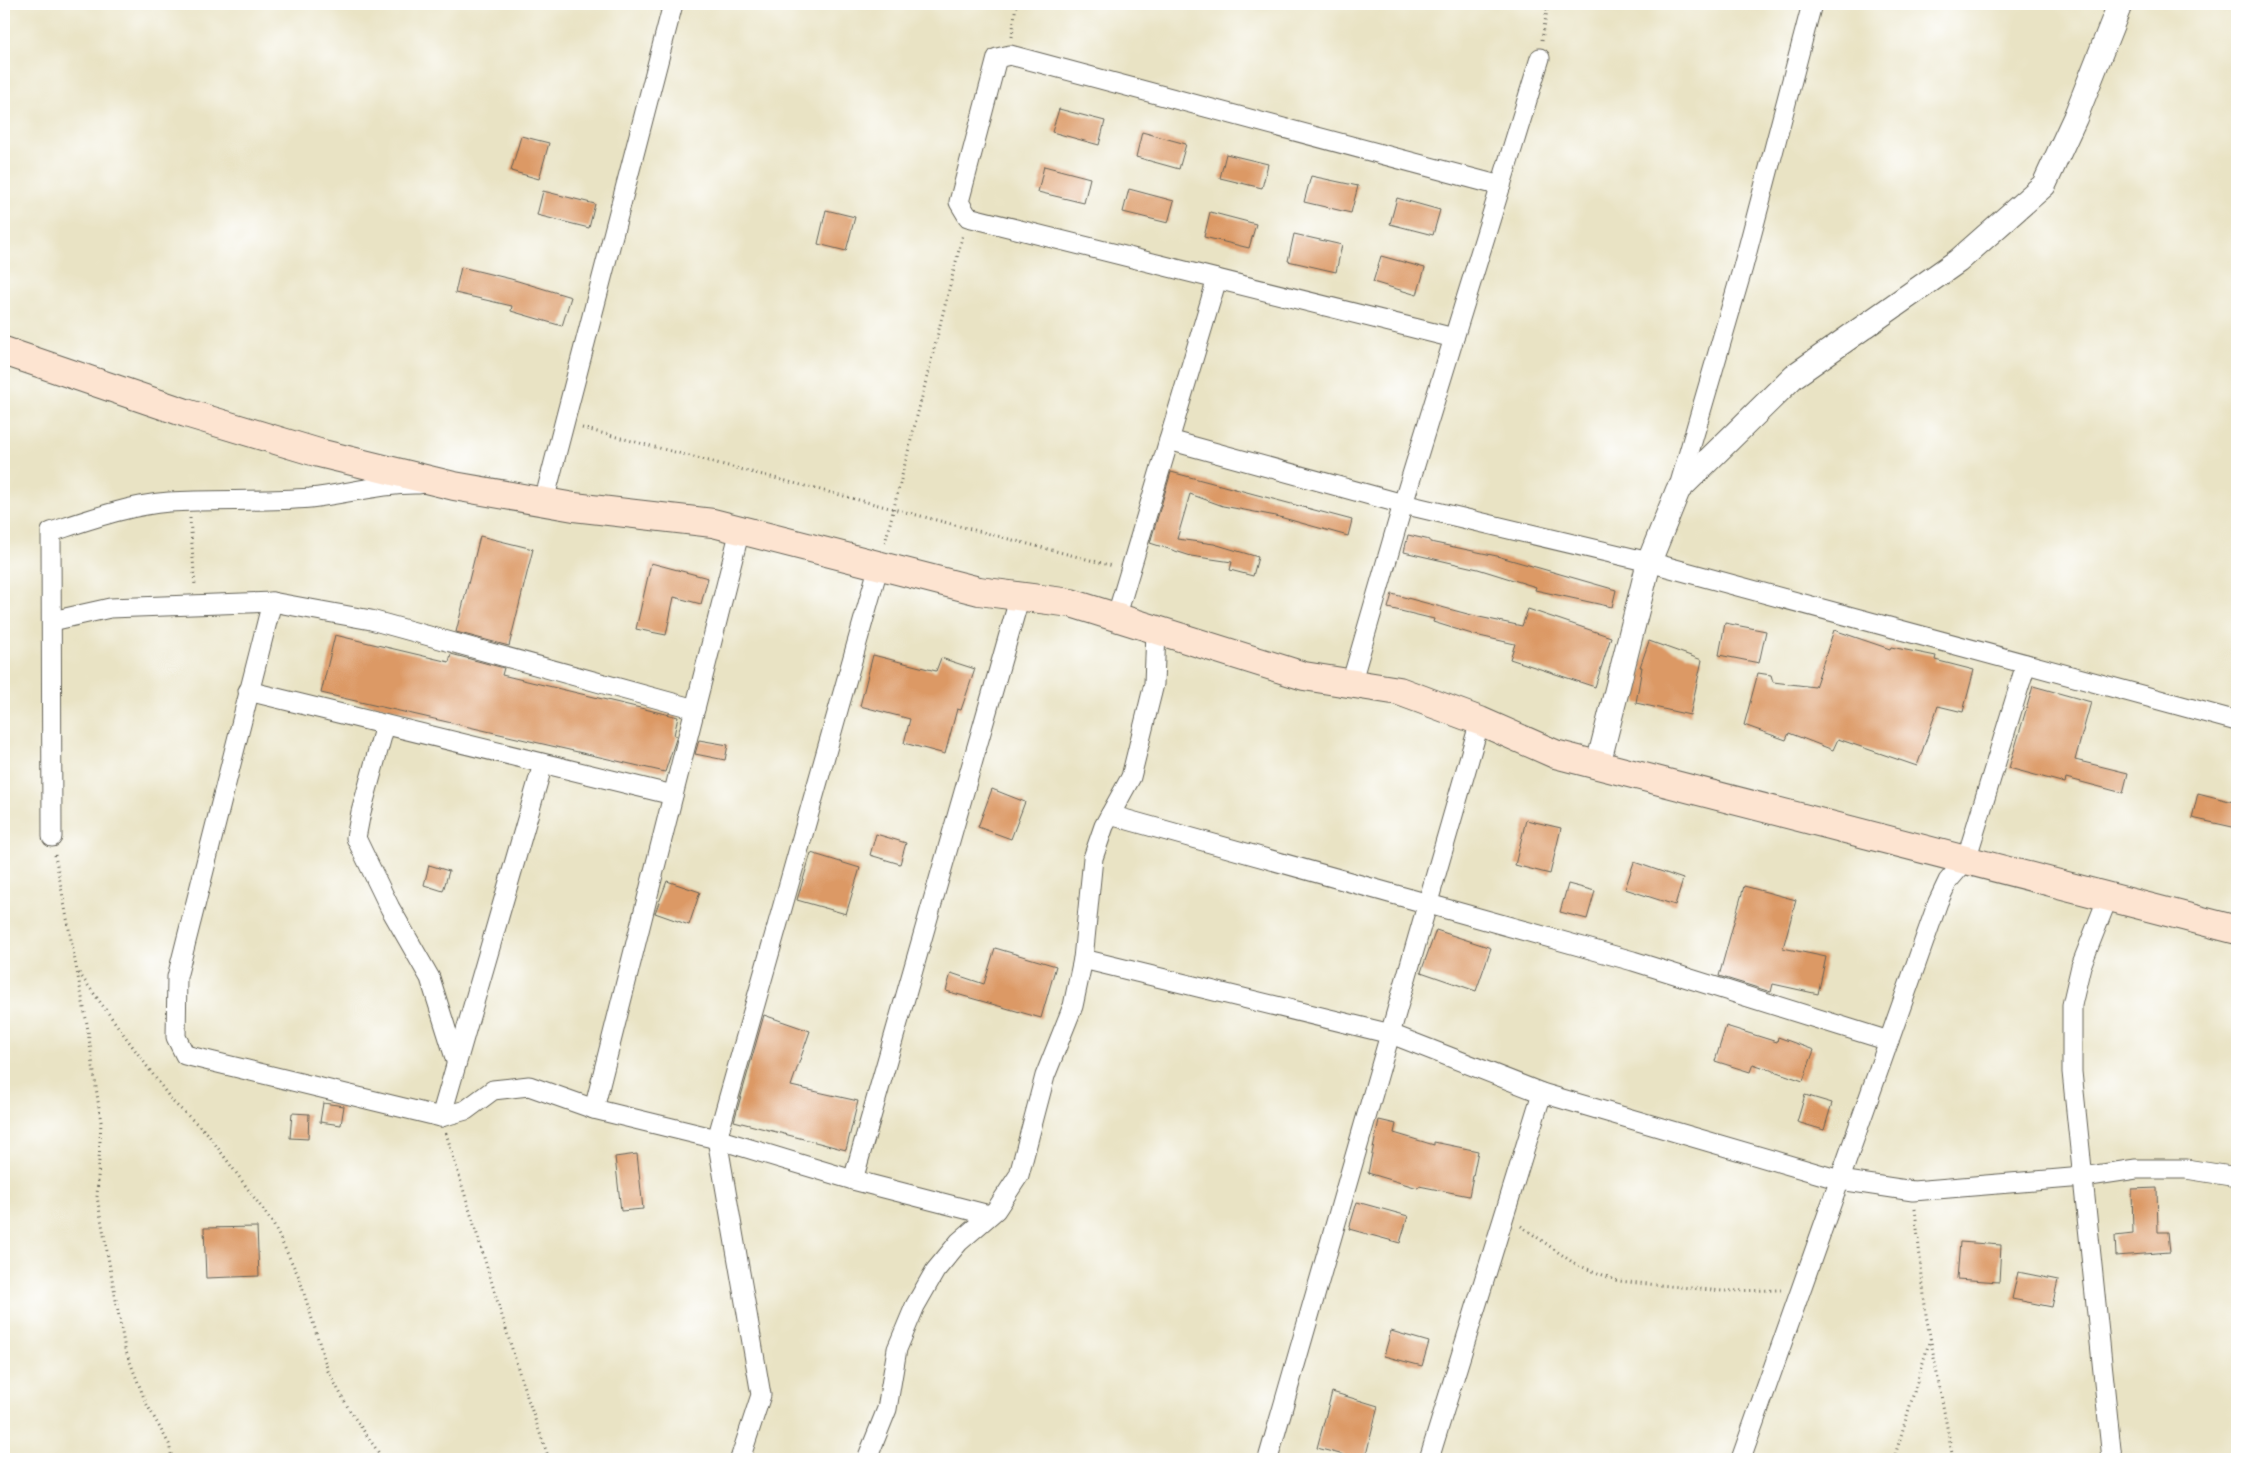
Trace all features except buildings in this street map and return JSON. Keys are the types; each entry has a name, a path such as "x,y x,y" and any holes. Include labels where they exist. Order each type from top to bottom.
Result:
{"main road":[{"path":"4,351 186,413 319,453 454,486 544,501 713,523 979,591 1071,603 1304,676 1399,692 1480,721 1555,754 2237,930"}],"street":[{"path":"544,501 673,4"},
{"path":"1598,765 1649,562 1678,490 1743,267 1812,4"},
{"path":"1678,490 1794,376 1958,261 2044,185 2075,118 2120,4"},
{"path":"1454,338 968,216 959,202 997,58 1010,55 1500,186"},
{"path":"1351,684 1403,504 1540,58"},
{"path":"1116,618 1218,279"},
{"path":"1169,440 1403,504 1649,562 2237,721"},
{"path":"52,837 51,532 102,516 168,502 286,500 343,495 403,484 454,486"},
{"path":"594,1108 740,530"},
{"path":"740,1459 761,1395 718,1139 879,565"},
{"path":"853,1180 1020,596"},
{"path":"52,621 110,608 272,602 371,620 695,709"},
{"path":"272,602 177,977 176,1037 184,1055 441,1117 466,1110 493,1090 530,1086 594,1108 718,1139 853,1180 989,1215"},
{"path":"868,1459 887,1409 897,1349 915,1306 935,1271 959,1242 996,1210 1019,1175 1045,1076 1073,1006 1083,959 1093,858 1110,815 1131,777 1154,684 1156,631"},
{"path":"1741,1459 1938,902 1948,881 1966,860 2026,664"},
{"path":"248,692 673,795"},
{"path":"1268,1459 1480,721"},
{"path":"385,725 361,812 356,838 390,908 430,978 456,1062"},
{"path":"441,1117 544,764"},
{"path":"1110,815 1633,961 1889,1041"},
{"path":"2108,897 2081,966 2072,1005 2072,1072 2112,1459"},
{"path":"1083,959 1391,1034 1542,1093 1840,1180 1913,1191 2083,1177 2136,1169 2186,1169 2237,1177"},
{"path":"1429,1459 1542,1093"}],"path":[{"path":"1010,55 1016,4"},
{"path":"1540,58 1548,4"},
{"path":"879,565 968,216"},
{"path":"565,423 1130,570"},
{"path":"187,502 192,527 195,591 209,603"},
{"path":"52,837 77,971 101,1122 97,1198 125,1348 146,1403 169,1444 172,1459"},
{"path":"77,971 173,1102 207,1134 272,1222 299,1276 328,1371 350,1411 383,1459"},
{"path":"441,1117 524,1388 549,1459"},
{"path":"1913,1191 1931,1338 1953,1459"},
{"path":"1505,1212 1529,1233 1575,1264 1618,1281 1722,1291 1801,1290"},
{"path":"1894,1459 1931,1338"}]}
